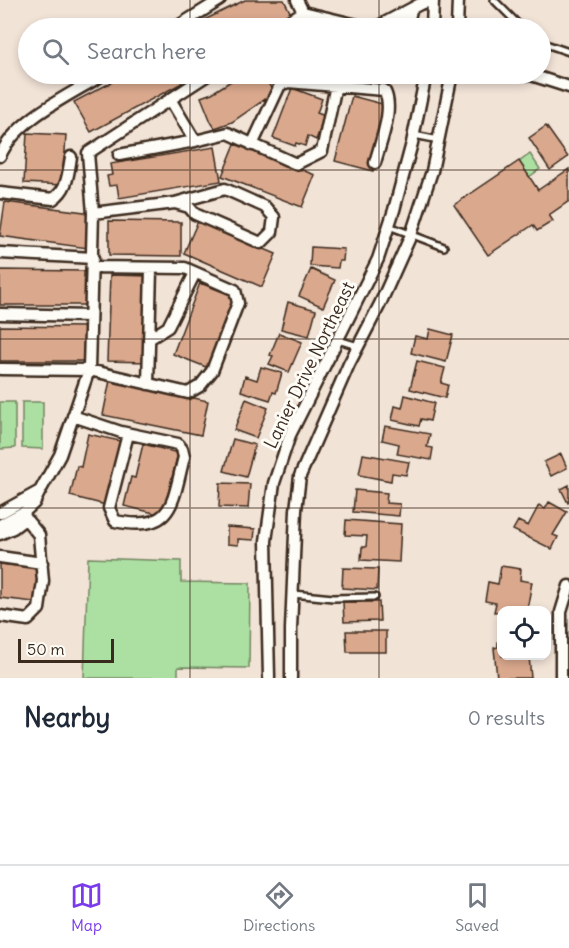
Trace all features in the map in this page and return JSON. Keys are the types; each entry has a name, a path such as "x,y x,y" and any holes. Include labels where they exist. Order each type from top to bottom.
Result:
{"street":[{"path":"191,18 220,0"},
{"path":"457,18 458,0"},
{"path":"394,18 425,2 433,1 432,18"},
{"path":"288,18 302,4 343,18"},
{"path":"409,18 411,10"},
{"path":"551,81 569,87"},
{"path":"0,156 5,144 28,122 88,84"},
{"path":"0,525 24,512 34,503 60,455 89,370 93,213 88,153 193,84"},
{"path":"252,145 280,85 283,84"},
{"path":"320,84 384,90 387,95 388,110 375,163"},
{"name":"Lanier Drive Northeast","path":"269,678 266,541 274,483 290,435 378,259 414,135 424,84"},
{"name":"Lanier Drive Northeast","path":"291,678 296,510 300,476 411,235 432,171 450,84"},
{"path":"119,155 228,133 296,164 322,151 336,85"},
{"path":"170,99 195,141"},
{"path":"0,193 53,199 61,194 66,186 71,157"},
{"path":"93,213 175,202 225,189 266,207 274,217 272,232 261,243 195,214 189,207 175,202"},
{"path":"0,253 151,268 185,268 236,290 238,297 238,303 212,371 200,386 188,393 89,370 0,369"},
{"path":"148,384 151,268"},
{"path":"149,339 168,327 195,273"},
{"path":"0,315 90,316"},
{"path":"73,416 128,434 178,444 182,449 184,457 170,509 153,522 135,525 114,520 109,508 128,434"},
{"path":"0,513 40,491"},
{"path":"0,534 14,528 25,518 33,508 40,491"},
{"path":"0,616 28,620 39,609 43,581 39,535 25,518"},
{"path":"0,557 42,563"},
{"path":"561,678 561,612 569,586"}],"lane":[{"path":"494,0 512,18"},
{"path":"551,46 569,52"},
{"path":"414,135 439,140"},
{"path":"389,226 444,247"},
{"path":"338,340 358,346"},
{"path":"293,594 333,598 375,597"}],"green space":[{"path":"530,154 540,169 529,177 519,162"},
{"path":"0,402 15,402 15,448 0,449"},
{"path":"22,402 43,402 43,449 22,448"},
{"path":"88,558 181,561 181,582 250,583 249,668 178,667 178,678 84,678"}],"building":[{"path":"245,0 284,0 292,16 288,18 208,18"},
{"path":"108,84 180,84 91,132 74,102"},
{"path":"226,84 269,84 274,93 232,122 215,128 201,97"},
{"path":"292,88 322,99 317,113 325,116 316,140 308,136 305,146 296,143 295,146 273,138"},
{"path":"352,96 386,105 386,117 373,171 335,161"},
{"path":"546,126 568,157 550,170 529,138"},
{"path":"27,133 66,135 63,185 24,183"},
{"path":"235,144 315,175 302,207 222,176"},
{"path":"215,147 221,181 119,198 117,185 109,186 107,176 112,175 110,164"},
{"path":"519,161 538,190 569,169 569,201 549,215 553,221 537,231 533,225 488,255 454,205"},
{"path":"5,202 92,213 88,248 0,236"},
{"path":"109,221 181,222 181,256 109,255"},
{"path":"198,221 276,254 262,287 184,253"},
{"path":"311,247 344,249 343,261 339,261 338,268 310,266"},
{"path":"311,269 335,280 323,307 299,296"},
{"path":"0,270 84,271 84,279 90,279 87,305 0,305"},
{"path":"110,275 150,276 148,362 107,361"},
{"path":"200,283 234,296 232,302 236,304 211,369 173,354"},
{"path":"288,302 316,310 309,336 281,329"},
{"path":"0,326 87,327 88,361 0,361"},
{"path":"430,329 453,335 446,362 411,353 415,336 428,339"},
{"path":"279,333 302,342 289,372 269,364 273,356 270,355"},
{"path":"417,361 445,368 441,383 448,385 445,398 410,389"},
{"path":"261,367 282,373 276,393 273,392 270,400 241,391 245,376 257,380"},
{"path":"110,380 208,401 201,435 103,415"},
{"path":"405,395 434,403 430,421 421,419 419,426 392,420 395,406 402,408"},
{"path":"246,399 268,408 256,438 234,430"},
{"path":"385,426 430,434 427,447 433,448 431,460 397,454 399,444 382,440"},
{"path":"88,434 120,441 106,505 70,496 77,466 81,467"},
{"path":"233,439 255,445 246,477 224,471"},
{"path":"143,444 178,453 163,515 124,506 131,477 135,478"},
{"path":"363,454 409,462 406,475 392,473 391,481 359,475"},
{"path":"561,454 567,468 551,476 544,462"},
{"path":"220,483 250,484 248,508 219,507"},
{"path":"569,485 569,502 568,503 561,489"},
{"path":"355,490 387,493 386,503 400,504 399,516 353,512"},
{"path":"549,502 567,512 553,535 558,537 552,549 513,530 518,521 528,526 539,505 545,509"},
{"path":"346,520 401,524 399,562 361,560 362,547 366,547 367,536 345,535"},
{"path":"227,527 255,529 254,540 238,539 238,545 227,544"},
{"path":"0,564 38,568 34,602 0,598"},
{"path":"501,566 521,569 520,580 532,582 528,606 497,606 497,612 494,612 496,603 485,601 488,582 498,584"},
{"path":"343,568 378,569 377,590 342,588"},
{"path":"343,602 379,602 380,621 344,622"},
{"path":"346,631 386,631 386,652 347,652"},
{"path":"497,647 497,660 529,660 531,678 497,678 494,648"}]}
